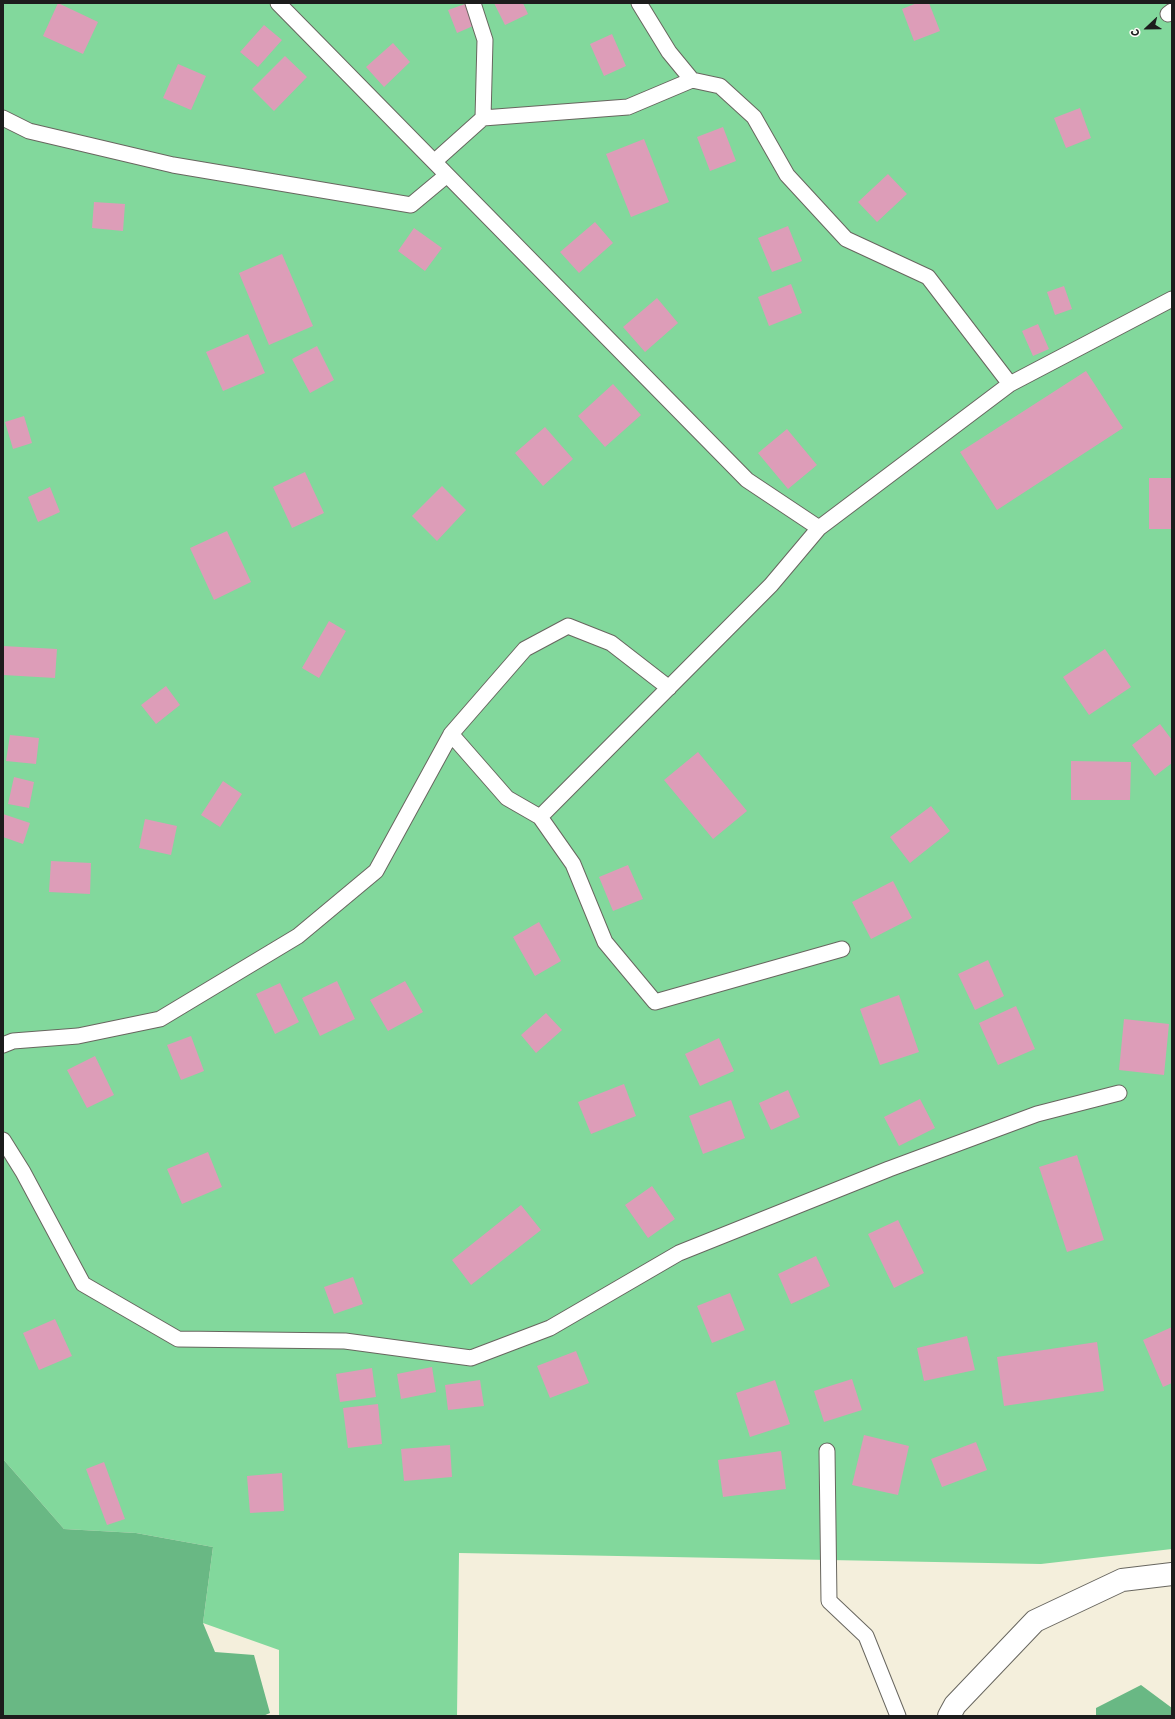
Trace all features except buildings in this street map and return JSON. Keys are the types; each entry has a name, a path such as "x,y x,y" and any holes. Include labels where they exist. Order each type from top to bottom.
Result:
{"street":[{"path":"949,1716 955,1705 1036,1621 1122,1580 1172,1574"}],"lane":[{"path":"278,3 747,480 819,528"},
{"path":"473,3 485,40 483,118"},
{"path":"639,3 669,52 692,80"},
{"path":"435,161 483,118 628,107 692,80 720,86 754,117 787,175 846,240 928,277 1010,384"},
{"path":"3,118 29,131 173,165 411,205 447,175"},
{"path":"540,817 771,585 819,528 1010,384 1172,299"},
{"path":"3,1045 13,1040 78,1036 160,1020 298,936 376,871 451,734 525,649 568,626 611,643 669,688"},
{"path":"451,734 507,798 540,817 573,864 605,942 655,1002 842,949"},
{"path":"3,1140 23,1172 83,1284 178,1339 345,1341 471,1358 550,1328 679,1253 889,1169 1037,1114 1119,1093"},
{"path":"827,1451 829,1601 866,1636 898,1716"}],"green space":[{"path":"3,3 1172,3 1172,1549 1041,1564 459,1553 457,1716 279,1716 279,1650 203,1623 213,1547 136,1533 64,1529 3,1459"},
{"path":"3,1459 64,1529 136,1533 213,1547 203,1623 215,1652 254,1655 270,1713 263,1716 3,1716"},
{"path":"1141,1685 1172,1708 1172,1716 1096,1716 1096,1708"}]}
